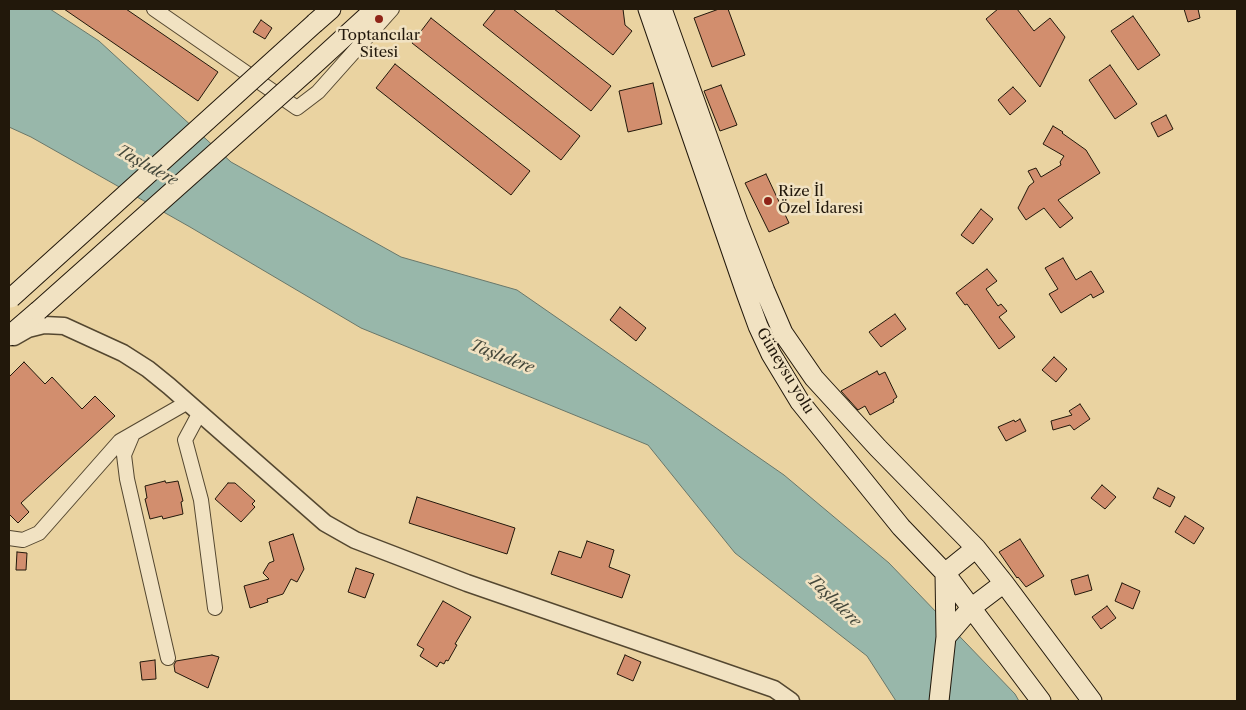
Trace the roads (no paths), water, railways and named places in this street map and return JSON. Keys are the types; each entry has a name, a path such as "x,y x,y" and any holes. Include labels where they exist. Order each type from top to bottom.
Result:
{"main road":[{"path":"10,299 331,9"},
{"path":"9,336 305,74 375,9"},
{"name":"Güneysu yolu","path":"648,9 746,293 771,354 800,402 901,527 944,573 1041,701"},
{"path":"662,9 738,222 783,333 814,378 878,448 976,548 1092,701"},
{"path":"940,701 946,637 944,573 976,548"},
{"path":"946,637 971,608 1004,583"}],"street":[{"path":"154,9 298,108 318,92 392,9"},
{"path":"9,340 44,324 64,326 123,354 148,369 325,523 355,540 468,583 774,689 791,701"},
{"path":"9,538 23,540 38,533 120,441 194,408"},
{"path":"194,408 185,440 201,500 215,608"},
{"path":"132,436 124,455 127,479 168,658"}],"water":[{"name":"Taşlıdere","path":"9,9 50,9 99,41 231,162 401,257 517,290 784,475 889,563 1015,694 1019,701 896,701 867,656 735,553 648,445 361,328 190,227 31,137 9,127"}],"place":[{"name":"Toptancılar Sitesi","path":"379,19"},
{"name":"Rize İl Özel İdaresi","path":"768,201"}]}
